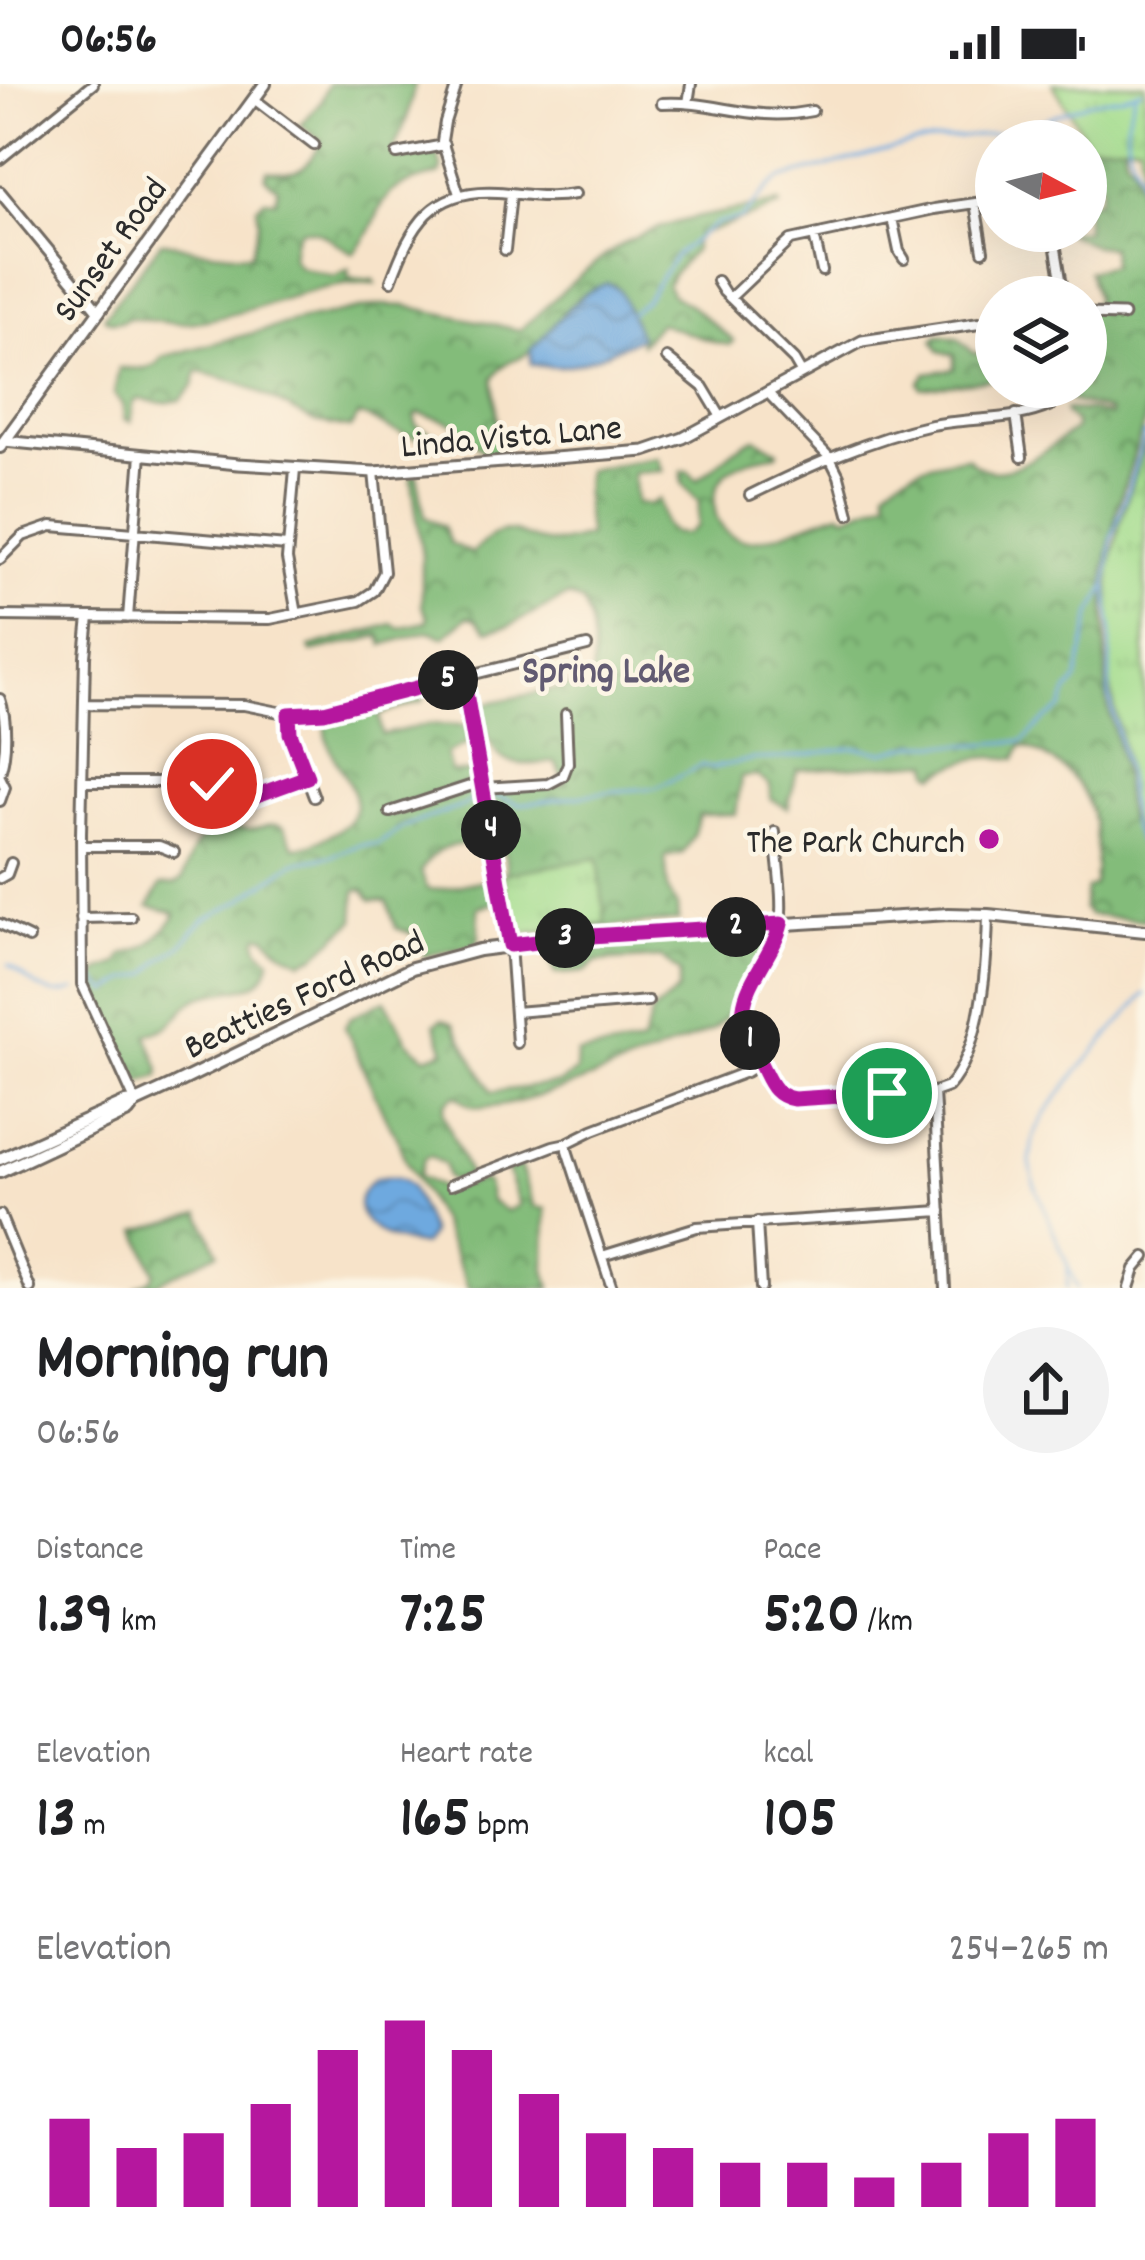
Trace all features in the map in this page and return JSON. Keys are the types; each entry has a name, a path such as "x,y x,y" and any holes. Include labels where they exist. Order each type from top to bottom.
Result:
{"main road":[{"name":"Sunset Road","path":"2,444 266,84"},
{"name":"Beatties Ford Road","path":"0,1159 136,1102 412,968 450,956 591,936 949,914 1145,931"},
{"name":"Beatties Ford Road","path":"0,1172 128,1112 136,1102"}],"street":[{"path":"0,159 93,84"},
{"path":"457,84 442,133 459,194"},
{"path":"688,103 692,84"},
{"path":"254,100 314,145"},
{"path":"662,103 766,116 812,110"},
{"path":"397,154 444,145"},
{"path":"0,192 98,312"},
{"path":"391,280 413,229 434,208 459,194 547,198 574,194"},
{"path":"505,250 511,194"},
{"path":"730,298 791,240 975,203"},
{"path":"892,218 904,259"},
{"path":"814,236 822,271"},
{"path":"717,281 801,372"},
{"path":"1107,315 1123,315"},
{"name":"Linda Vista Lane","path":"2,444 374,472 645,451 669,444 851,345 870,338 975,325"},
{"path":"667,358 704,387 721,417"},
{"path":"766,391 830,458 849,514"},
{"path":"750,496 830,458 928,426 1039,408"},
{"path":"1016,414 1022,457"},
{"path":"128,618 141,454"},
{"path":"295,469 287,546 297,614"},
{"path":"0,616 270,619 359,601 379,585 384,564 374,472"},
{"path":"0,559 22,536 52,526 287,546"},
{"path":"89,617 81,846 84,993 136,1102"},
{"path":"84,704 244,705 289,714 324,712 587,646"},
{"path":"463,676 510,945 518,1042"},
{"path":"0,699 4,706 0,801"},
{"path":"289,714 290,733 314,797"},
{"path":"390,812 483,785 548,784 563,776 568,763 566,714"},
{"path":"83,782 205,782 249,798 307,777"},
{"path":"775,832 781,924 744,1005 745,1028 775,1091 787,1098 934,1092 948,1087 956,1078 976,1023 984,986 988,915"},
{"path":"81,846 159,846 174,852"},
{"path":"0,878 8,874 11,863"},
{"path":"81,918 131,917"},
{"path":"0,924 29,938"},
{"path":"515,1012 648,1000"},
{"path":"451,1185 760,1064"},
{"path":"934,1092 945,1288"},
{"path":"567,1143 612,1288"},
{"path":"602,1256 697,1227 941,1210"},
{"path":"0,1215 30,1288"},
{"path":"757,1222 761,1288"},
{"path":"1129,1288 1145,1257"}],"green space":[{"path":"328,84 415,84 395,159 437,154 442,169 440,174 392,192 354,253 321,234 300,230 292,258 299,267 334,276 349,269 348,278 376,284 332,287 194,322 104,317 161,242 251,254 259,222 257,207 265,199 276,200 278,188 265,178 267,171 295,171 311,159 322,141 301,125 320,103"},
{"path":"1053,84 1145,84 1145,198 1139,143 1107,144 1107,120 1075,120"},
{"path":"1107,137 1123,139 1125,155 1133,165 1145,246 1145,420 1105,568 1107,701 1127,815 1145,859 1145,920 1089,915 1083,909 1086,889 1094,885 1093,818 1077,783 1063,768 1022,745 1015,759 974,759 936,775 930,762 797,770 788,808 771,799 770,785 757,776 741,777 736,814 699,815 683,853 665,857 668,890 677,906 678,921 523,934 490,790 567,783 555,762 522,764 503,758 490,743 478,713 483,704 591,682 592,641 582,602 568,596 509,626 487,631 475,618 467,617 444,637 429,631 383,645 380,636 311,652 310,647 393,624 399,628 427,622 411,475 417,475 425,517 443,526 450,543 472,553 503,532 550,543 588,536 587,470 657,457 663,471 633,473 636,503 649,505 659,499 665,526 673,533 686,534 697,526 699,502 682,483 682,471 697,480 755,438 777,454 731,469 722,477 714,500 726,531 748,540 840,512 846,516 888,499 886,488 894,481 934,463 967,457 993,471 1022,464 1075,429 1065,410 1110,416 1101,408 1107,408 1107,276 1089,276 1088,271 1112,265 1111,247 1107,247"},
{"path":"779,203 700,235 667,286 672,295 734,341 730,345 659,323 641,344 619,289 614,284 596,288 572,303 537,345 507,363 493,378 499,451 493,456 453,423 419,413 416,425 434,435 431,445 359,415 350,428 315,422 241,383 197,371 194,385 181,400 137,399 131,422 124,419 123,404 114,394 119,368 149,368 162,357 380,305 520,330 596,263 640,235 699,217"},
{"path":"939,335 957,338 975,354 975,382 922,388 919,383 926,373 954,369 954,355 939,351 933,340"},
{"path":"1145,441 1145,852 1131,817 1110,684 1110,568"},
{"path":"423,694 423,701 379,715 382,735 429,724 466,725 471,742 446,754 451,772 475,772 477,780 387,809 389,817 474,789 480,792 491,841 442,849 421,871 427,889 496,879 500,902 478,907 475,945 424,956 416,935 396,928 387,901 371,900 363,889 356,890 354,921 316,955 302,961 259,935 259,949 270,959 261,979 195,999 170,1025 147,1035 159,1076 139,1082 96,994 93,983 99,971 146,946 174,918 175,913 149,906 161,885 183,879 191,853 206,835 275,825 284,827 294,847 299,847 348,823 355,810 354,795 331,750 328,718"},
{"path":"598,858 605,923 512,935 503,874"},
{"path":"762,931 769,936 753,974 729,1013 710,1031 550,1093 488,1107 470,1105 455,1095 445,1103 443,1113 469,1175 452,1181 444,1164 430,1156 424,1159 418,1176 446,1190 482,1180 491,1201 507,1211 519,1205 507,1170 520,1166 535,1207 546,1209 545,1268 551,1288 468,1288 345,1027 350,1018 385,1000 408,1042 426,1057 445,1051 435,1024 442,1019 453,1024 492,1092 560,1083 576,1072 577,1054 642,1044 652,1013 678,991 680,973 661,958 596,962 584,972 556,974 546,953"},
{"path":"200,1213 218,1252 147,1288 135,1288 155,1273 138,1231"}],"water":[{"path":"608,283 619,289 640,337 573,364 531,364 531,349 566,311"},
{"path":"375,1178 399,1179 411,1188 430,1230 422,1245 380,1233 361,1215 363,1191"}],"waterway":[{"path":"631,313 645,301 676,255 717,223 741,219 780,179 914,143 1013,131 1090,102 1141,90"},
{"path":"1135,95 1127,136 1140,175 1145,232"},
{"path":"1145,434 1112,539 1107,584 1109,694 1132,827 1145,856"},
{"path":"493,795 531,803 656,788 702,765 711,768 850,748 883,752 918,744 1023,741 1062,708 1077,680 1091,615 1107,584"},
{"path":"94,978 108,992 148,974 203,920 240,901 293,863 378,844 405,826 477,797"},
{"path":"8,965 47,991 75,990"},
{"path":"1077,1288 1034,1183 1033,1137 1078,1071 1145,994"},
{"path":"1067,1288 1068,1264"}],"place":[{"name":"The Park Church","path":"989,839"}],"district":[{"name":"Spring Lake","path":"606,668"}],"route":[{"path":"212,784 249,798 307,777 290,733 289,714 324,712 463,676 510,945 781,924 743,1015 771,1085 782,1097 794,1099 887,1093"}]}
